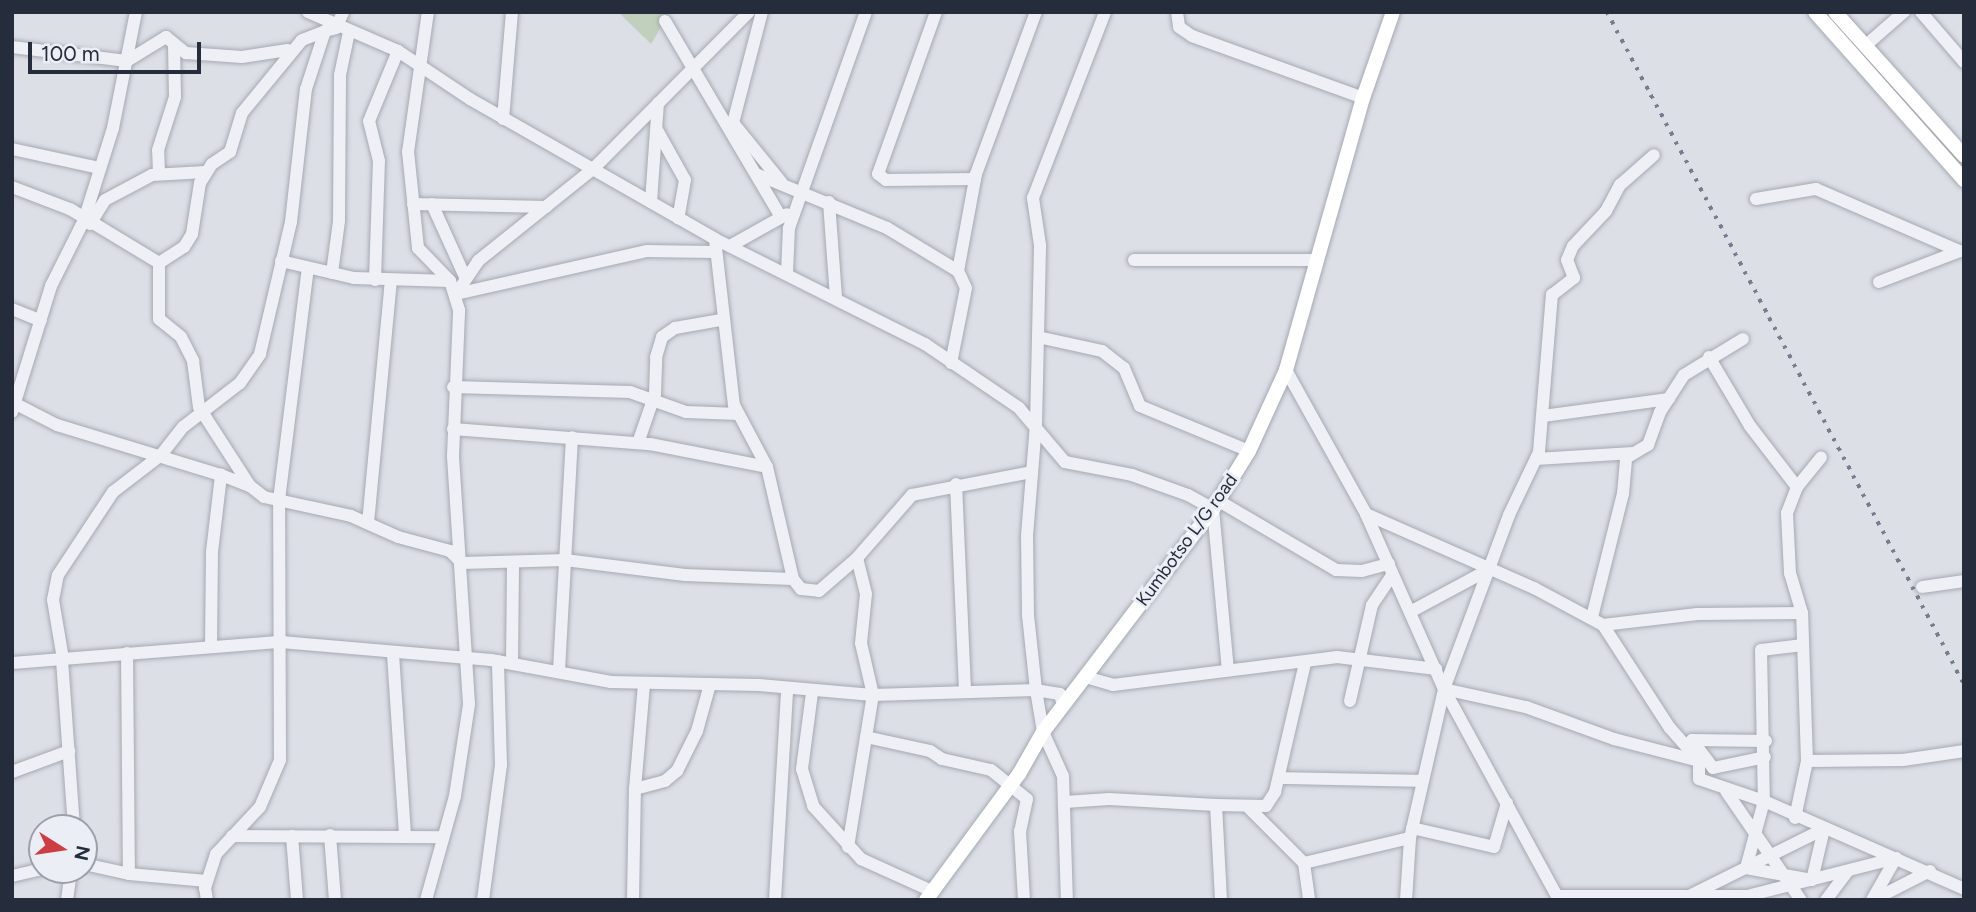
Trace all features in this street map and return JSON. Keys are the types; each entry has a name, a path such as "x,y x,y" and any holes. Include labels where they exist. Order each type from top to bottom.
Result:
{"main road":[{"name":"Kumbotso L/G road","path":"929,895 1011,785 1043,732 1088,678 1216,505 1249,451 1286,370 1363,98 1393,12"},
{"path":"1815,12 1964,180"},
{"path":"1835,12 1961,147"}],"street":[{"path":"87,222 127,61 136,12"},
{"path":"308,12 330,30"},
{"path":"73,814 62,659 53,584 113,492 161,455 183,427 240,383 260,354 290,222 306,89 330,30 343,12"},
{"path":"426,900 455,796 464,739 468,659 453,429 453,387 459,310 450,281 420,254 408,152 428,12"},
{"path":"503,118 512,12"},
{"path":"456,294 478,261 594,168 749,12"},
{"path":"733,123 762,12"},
{"path":"787,273 789,228 866,12"},
{"path":"936,12 879,177 975,179"},
{"path":"958,271 975,179 1036,12"},
{"path":"1067,900 1063,776 1043,732 1028,602 1040,245 1035,186 1105,12"},
{"path":"1177,12 1183,32 1363,98"},
{"path":"1865,46 1904,12"},
{"path":"1921,12 1964,62"},
{"path":"665,21 781,217"},
{"path":"793,579 685,575 565,560 462,563 450,551 398,537 368,523 264,497 250,486 221,475 57,425 14,407 51,286 87,222 105,200 159,174 205,172 230,152 242,113 302,40 330,30 349,32 398,51 503,118 678,218 715,245 721,320 738,414 767,467 793,579 801,589 820,591 857,558 901,502 912,495 956,484 1032,472"},
{"path":"332,273 339,231 340,75 349,32"},
{"path":"12,47 127,61 166,37 186,53 242,57 287,50"},
{"path":"159,174 158,150 175,97 174,44"},
{"path":"375,280 379,161 369,121 398,51"},
{"path":"707,91 785,186"},
{"path":"651,202 658,103"},
{"path":"656,130 685,180 678,218"},
{"path":"12,149 100,168"},
{"path":"1406,900 1411,833 1444,689 1513,505 1536,459 1543,416 1552,295 1575,274 1568,253 1606,211 1620,184 1654,155"},
{"path":"159,263 184,247 192,234 205,172"},
{"path":"756,174 887,228 958,271 966,288 951,363"},
{"path":"12,187 70,209 87,222 159,263"},
{"path":"1756,199 1816,189 1961,251"},
{"path":"829,202 836,298"},
{"path":"413,204 546,207"},
{"path":"432,204 466,279"},
{"path":"730,246 796,209"},
{"path":"456,294 647,251 730,246 925,344 1036,424 1051,451 1065,463 1132,475 1216,505 1336,570 1390,570"},
{"path":"1879,282 1961,251"},
{"path":"1134,260 1318,260"},
{"path":"281,261 375,280 450,281"},
{"path":"159,263 156,312 181,337 193,360 202,413 250,486"},
{"path":"207,900 207,881 216,854 260,807 280,760 279,500 308,268"},
{"path":"368,523 391,281"},
{"path":"12,309 41,321"},
{"path":"638,443 654,401 656,357 662,337 675,327 721,320"},
{"path":"1038,337 1102,351 1124,368 1140,406 1249,451"},
{"path":"1743,339 1709,357 1684,375 1669,399 1648,445 1626,458 1623,494 1598,621 1670,728 1699,761 1699,779 1726,791 1764,801 1795,818 1930,872 1964,889"},
{"path":"1709,357 1750,426 1797,487"},
{"path":"1286,370 1366,514 1444,689 1558,898 1747,897 1896,858"},
{"path":"453,387 629,391 686,412 738,414"},
{"path":"1543,416 1669,399"},
{"path":"453,429 638,443 767,467"},
{"path":"559,670 572,437"},
{"path":"1536,459 1633,453"},
{"path":"1795,818 1807,761 1802,613 1787,549 1788,502 1821,457"},
{"path":"211,646 212,552 221,475"},
{"path":"956,484 965,692"},
{"path":"1216,505 1228,670"},
{"path":"1366,514 1598,621 1697,614 1802,613"},
{"path":"848,847 873,695 861,643 866,594 857,558"},
{"path":"512,663 513,562"},
{"path":"1410,612 1490,569"},
{"path":"1350,701 1372,605 1390,570"},
{"path":"1922,587 1964,581"},
{"path":"12,663 281,642 341,645 393,654 498,661 559,670 611,682 710,684 812,693 873,695 1037,690 1060,694 1063,706"},
{"path":"1746,868 1764,801 1766,741 1761,650 1803,645"},
{"path":"127,653 129,874"},
{"path":"393,654 405,835"},
{"path":"1088,678 1113,685 1228,670 1360,659 1436,669"},
{"path":"484,900 501,765 498,661"},
{"path":"1065,802 1109,799 1249,808 1266,806 1281,778 1306,663"},
{"path":"633,900 635,789 644,683"},
{"path":"635,789 665,781 677,771 693,743 710,684"},
{"path":"775,900 787,689"},
{"path":"1444,689 1526,707 1614,739 1699,761"},
{"path":"812,693 802,769 805,788 813,807 861,859 929,895"},
{"path":"866,737 930,751 942,758 991,770 1027,799 1020,831 1024,900"},
{"path":"1765,757 1713,768 1692,740 1766,741"},
{"path":"12,772 69,751"},
{"path":"1807,761 1903,760 1964,751"},
{"path":"1281,778 1422,781"},
{"path":"1726,791 1801,900"},
{"path":"1304,863 1411,833 1494,847 1507,803"},
{"path":"1216,806 1221,900"},
{"path":"1249,808 1304,863 1309,900"},
{"path":"1683,898 1824,829"},
{"path":"1809,900 1824,829"},
{"path":"292,835 297,900"},
{"path":"330,835 335,900"},
{"path":"232,836 442,837"},
{"path":"1873,900 1896,858"},
{"path":"98,867 129,874 207,881"},
{"path":"1746,868 1812,880"},
{"path":"1826,900 1848,871"},
{"path":"1873,900 1930,872"},
{"path":"1891,900 1902,885"}],"green space":[{"path":"618,12 670,12 651,44"}],"railway":[{"path":"1607,12 1964,684"}]}
